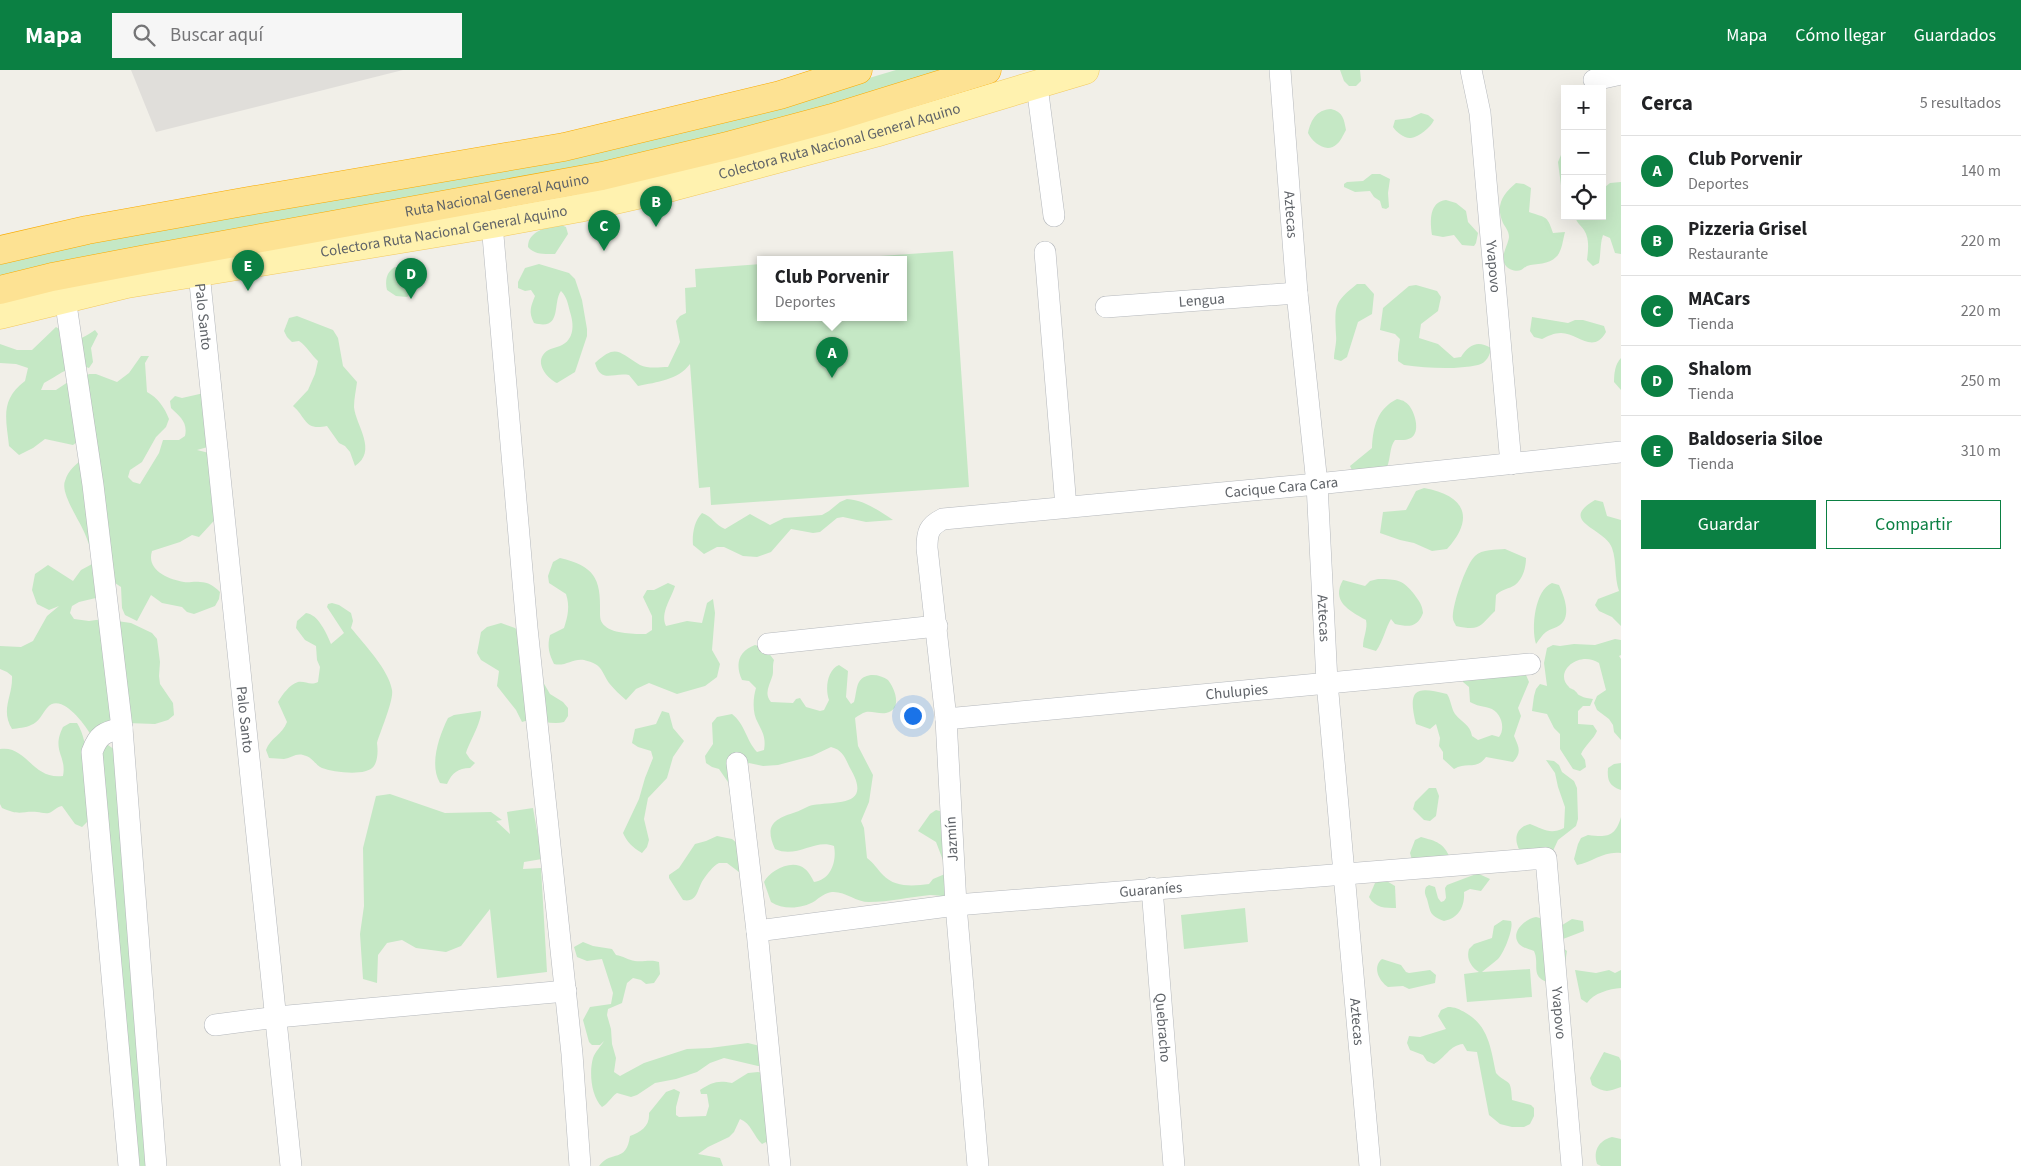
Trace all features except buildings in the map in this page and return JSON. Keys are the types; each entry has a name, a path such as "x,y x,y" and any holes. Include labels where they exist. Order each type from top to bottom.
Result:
{"highway":[{"path":"0,250 88,230 564,147 780,95 858,70"},
{"name":"Ruta Nacional General Aquino","path":"0,290 52,277 146,259 602,176 832,118 987,70"}],"main road":[{"name":"Colectora Ruta Nacional General Aquino","path":"0,315 127,284 492,224 672,188 875,133 1045,78 1085,70"},
{"path":"832,118 1045,78"},
{"path":"0,241 88,230"}],"street":[{"name":"Aztecas","path":"1280,70 1297,293 1317,484 1327,682 1370,1166"},
{"name":"Yvapovo","path":"1471,70 1480,113 1511,464"},
{"path":"1594,80 1621,74"},
{"path":"1045,78 1054,216"},
{"path":"492,224 527,628 566,991 580,1166"},
{"path":"1045,252 1066,508"},
{"name":"Palo Santo","path":"199,273 291,1166"},
{"name":"Lengua","path":"1106,307 1297,293"},
{"path":"65,298 93,485 122,728 156,1166"},
{"name":"Cacique Cara Cara","path":"943,519 1317,484 1621,452"},
{"name":"Jazmín","path":"943,519 932,524 928,533 927,548 946,719 956,904 978,1166"},
{"path":"768,644 937,626"},
{"name":"Chulupies","path":"946,719 1530,664"},
{"path":"122,728 103,734 97,739 92,752 129,1166"},
{"path":"737,763 757,931 780,1166"},
{"name":"Yvapovo","path":"1546,858 1572,1166"},
{"name":"Guaraníes","path":"757,931 956,904 1546,858"},
{"name":"Quebracho","path":"1152,888 1174,1166"},
{"path":"215,1025 277,1017 566,991"}],"shaded area":[{"path":"131,70 403,70 156,132"}],"green space":[{"path":"896,70 955,70 687,147 0,279 0,261 765,109"},
{"path":"1340,70 1360,70 1361,81 1356,86 1349,86 1344,81"},
{"path":"1331,109 1342,116 1346,130 1337,144 1333,147 1325,148 1317,144 1308,133 1315,116 1321,111"},
{"path":"1421,113 1428,115 1434,120 1428,129 1418,136 1406,137 1398,133 1393,127 1395,120 1410,118"},
{"path":"1561,155 1561,185 1558,162"},
{"path":"1372,174 1380,174 1390,179 1389,207 1386,209 1382,208 1380,201 1370,191 1355,192 1344,187 1344,184 1347,182 1363,181"},
{"path":"1621,182 1621,254 1615,253 1610,238 1603,235 1599,263 1593,266 1587,260 1588,245 1586,234 1577,220 1606,220 1606,186 1610,183"},
{"path":"1516,183 1524,184 1531,188 1529,212 1545,218 1553,233 1565,232 1560,252 1553,260 1527,266 1517,271 1509,269 1504,263 1503,259 1509,235 1500,211 1500,205 1504,196"},
{"path":"1446,200 1456,203 1466,211 1468,222 1478,233 1474,246 1462,245 1454,235 1443,237 1432,235 1431,218 1434,208 1436,204"},
{"path":"559,224 566,227 568,234 555,254 537,253 528,247 534,234"},
{"path":"953,251 969,487 711,505 710,487 699,488 690,364 673,377 660,382 638,386 629,375 604,375 595,363 608,353 618,352 643,366 668,367 680,342 676,321 686,313 685,288 696,287 695,269 757,264 757,321 907,321 907,256 880,256"},
{"path":"539,264 569,273 575,279 582,300 587,329 587,336 575,372 557,383 544,371 541,359 546,351 565,343 571,336 572,322 566,298 561,291 558,296 553,320 543,324 534,323 531,306 535,296 531,290 525,291 518,288 518,282 525,268"},
{"path":"395,267 408,271 407,269 415,282 412,292 407,297 396,296 387,290 387,277"},
{"path":"1357,284 1365,284 1374,294 1372,314 1358,322 1347,357 1341,361 1334,359 1337,306 1343,296"},
{"path":"1416,285 1437,291 1441,297 1438,311 1421,324 1419,338 1438,344 1454,358 1461,357 1467,349 1474,345 1482,344 1491,348 1489,356 1485,361 1469,367 1432,368 1404,365 1398,361 1400,339 1395,334 1380,330 1383,308 1409,286"},
{"path":"297,316 333,330 338,338 343,366 357,382 354,407 364,438 365,453 362,460 355,466 350,452 339,443 327,426 314,427 310,425 293,406 308,390 318,361 302,343 299,341 292,342 284,331 289,318"},
{"path":"1532,317 1568,323 1575,320 1583,320 1604,326 1606,332 1596,342 1585,341 1561,333 1542,339 1534,337 1530,331"},
{"path":"56,327 59,329 60,339 65,340 79,339 95,330 98,334 91,348 93,362 89,368 77,367 65,371 44,383 41,390 56,390 68,382 83,379 89,374 96,374 117,382 129,373 141,356 149,356 145,363 147,392 160,403 169,419 166,427 156,437 142,462 130,470 128,477 133,482 140,484 159,453 163,440 179,440 185,436 184,423 171,408 170,401 175,396 182,398 204,393 215,445 197,450 209,453 222,512 199,537 192,535 180,542 152,551 151,558 155,568 171,579 184,582 206,583 215,588 220,592 215,606 194,614 187,612 182,607 162,603 151,595 137,621 125,615 122,608 121,587 115,583 109,584 100,597 79,602 72,606 70,613 74,619 89,621 103,619 131,623 152,633 157,639 160,684 173,703 174,715 168,720 155,724 127,723 91,735 72,711 59,704 53,704 47,708 34,724 12,729 7,709 12,676 0,669 0,646 21,647 33,641 47,616 59,606 49,610 37,604 32,590 35,574 48,565 73,581 81,570 94,563 88,541 68,500 64,486 74,466 91,451 95,444 94,425 85,436 73,445 45,439 19,455 9,446 6,410 12,395 25,381 28,368 16,364 0,363 0,344 17,350 32,350"},
{"path":"1621,358 1621,390 1614,382 1616,366"},
{"path":"1397,399 1408,404 1413,412 1416,422 1414,435 1408,439 1395,440 1387,467 1353,472 1350,466 1372,448 1377,419 1390,403"},
{"path":"1424,488 1449,496 1457,502 1461,509 1463,517 1461,527 1447,549 1432,551 1414,543 1380,533 1383,512 1406,510 1416,491"},
{"path":"847,499 865,503 893,520 866,522 843,517 837,518 820,532 813,533 791,529 771,552 757,557 743,556 724,547 717,547 704,554 693,545 694,528 702,513 725,529 750,514 770,525 784,518 822,515"},
{"path":"1595,500 1603,502 1607,516 1621,520 1621,626 1612,617 1599,611 1595,605 1598,599 1619,591 1612,548 1608,541 1582,520 1581,514"},
{"path":"1505,549 1526,558 1525,569 1520,580 1515,585 1496,595 1495,611 1482,624 1475,628 1456,626 1453,619 1454,606 1471,561 1481,552"},
{"path":"560,558 581,565 593,575 599,590 601,621 605,626 614,631 646,634 652,630 652,616 643,597 647,590 654,590 668,583 675,586 665,611 664,621 666,626 687,621 702,623 707,603 713,599 715,613 712,650 720,664 717,677 705,686 677,694 649,683 636,689 626,700 609,683 600,668 595,664 584,660 576,660 558,665 554,664 549,650 550,635 564,628 568,611 566,594 549,583 548,576 553,562"},
{"path":"1390,579 1403,583 1419,601 1423,613 1421,618 1412,625 1395,624 1391,619 1376,651 1363,647 1366,620 1343,604 1339,594 1343,580 1365,586 1370,581"},
{"path":"1552,583 1559,585 1565,600 1566,616 1560,625 1546,632 1536,644 1534,619 1538,601 1546,587"},
{"path":"332,603 351,613 353,621 351,628 381,666 390,682 392,690 389,708 377,743 376,761 374,766 364,772 349,773 327,770 309,757 300,755 284,759 269,758 266,750 270,742 287,722 278,702 284,693 298,682 313,684 318,682 320,667 317,660 316,646 305,640 296,628 297,621 306,613 310,614 322,625 331,644 344,633 327,607 328,604"},
{"path":"501,623 515,628 528,639 539,675 550,694 563,702 568,708 568,716 564,722 554,723 532,720 522,722 516,710 497,686 499,671 481,660 477,653 481,632 487,627"},
{"path":"1615,639 1621,640 1621,655 1619,656 1621,659 1621,740 1614,732 1613,725 1609,719 1597,710 1594,703 1597,696 1606,690 1599,663 1584,659 1576,661 1570,664 1564,675 1565,681 1570,688 1582,697 1593,699 1590,706 1583,706 1578,711 1578,724 1593,725 1597,731 1581,754 1585,760 1586,767 1580,771 1573,769 1560,749 1560,734 1554,728 1547,714 1532,711 1536,689 1540,684 1547,686 1544,663 1547,648 1553,645 1595,645"},
{"path":"755,645 765,648 774,660 773,675 767,693 771,702 793,703 796,699 800,698 806,707 820,711 824,710 829,700 827,691 828,680 832,671 839,665 848,671 846,697 851,704 854,702 859,682 865,677 877,675 888,680 896,698 896,703 891,711 886,713 866,712 855,718 858,746 873,775 869,802 861,821 864,828 867,858 883,875 893,882 911,885 929,884 933,879 945,874 946,868 936,842 918,831 930,814 936,810 943,812 949,834 947,848 950,863 946,877 954,889 953,897 930,895 864,902 841,893 832,892 825,894 810,904 799,907 781,906 771,902 764,882 771,873 788,865 800,866 806,870 814,882 825,878 829,874 835,858 834,846 827,844 820,844 791,852 775,849 771,834 773,824 782,817 811,806 849,800 855,796 857,790 856,781 845,758 841,752 831,747 812,756 778,765 763,766 749,763 743,768 739,790 734,796 729,791 730,785 719,769 706,763 705,756 713,744 712,723 717,717 732,714 740,722 757,752 764,750 764,736 754,710 756,688 749,681 742,680 739,669 739,659 745,651"},
{"path":"1512,672 1526,675 1529,682 1518,708 1521,716 1514,736 1519,750 1518,756 1513,762 1486,757 1479,764 1454,769 1443,759 1436,724 1430,729 1416,724 1413,703 1416,692 1428,690 1447,694 1455,714 1468,726 1472,736 1478,740 1492,735 1499,737 1502,725 1499,716 1489,708 1470,702 1469,687 1463,682 1461,675"},
{"path":"481,711 478,726 466,753 475,763 470,768 456,772 447,784 440,783 435,768 436,750 448,718 454,715"},
{"path":"662,711 669,713 673,728 684,741 673,757 667,778 648,798 644,819 649,840 647,847 642,853 626,839 623,833 639,799 653,758 651,751 632,743 635,729 656,724"},
{"path":"70,723 77,723 85,743 89,815 87,822 82,827 75,824 62,806 47,813 17,813 2,808 0,804 0,749 9,749 17,752 44,773 52,776 63,776 64,769 58,742 63,727"},
{"path":"108,745 115,750 148,1166 131,1166 100,747"},
{"path":"1546,760 1554,761 1559,765 1562,772 1574,781 1577,788 1578,819 1576,826 1558,840 1552,853 1520,851 1516,838 1519,831 1525,826 1530,824 1551,831 1564,828 1565,807 1555,773"},
{"path":"1621,763 1621,790 1611,784 1608,768 1614,764"},
{"path":"1429,788 1436,788 1439,796 1436,816 1430,821 1424,820 1413,809 1415,802"},
{"path":"390,794 445,813 491,812 502,820 496,821 510,834 507,812 533,808 542,859 524,862 523,869 541,868 547,972 497,978 490,909 461,946 446,952 416,948 402,940 387,943 378,955 377,983 363,979 360,934 364,906 363,848 376,796"},
{"path":"1621,817 1621,853 1603,855 1577,865 1574,859 1581,838 1588,835 1609,835 1616,829"},
{"path":"717,836 732,839 744,849 744,868 739,872 727,863 719,863 712,868 694,897 683,900 669,875 679,868 695,844"},
{"path":"1421,837 1439,843 1450,858 1412,860 1410,853 1415,840"},
{"path":"1476,874 1490,879 1481,891 1470,889 1464,892 1462,907 1454,917 1444,921 1433,915 1425,894 1426,887 1429,885 1435,887 1441,902 1446,898 1445,888 1447,885"},
{"path":"1385,880 1395,886 1396,908 1377,905 1369,897 1375,883"},
{"path":"1245,908 1248,942 1184,949 1181,915"},
{"path":"1536,917 1559,927 1572,919 1583,921 1584,931 1563,939 1558,944 1567,951 1565,963 1547,982 1537,973 1534,951 1519,944 1516,935 1523,924"},
{"path":"1503,920 1511,921 1512,924 1506,946 1498,959 1482,972 1530,969 1532,997 1467,1002 1464,974 1479,972 1470,962 1468,956 1469,949 1474,944 1492,938 1494,926"},
{"path":"583,942 593,946 612,949 616,955 632,960 659,962 660,974 654,983 646,984 641,980 633,978 627,983 622,1003 608,1009 607,1015 616,1058 614,1072 620,1076 644,1063 687,1049 748,1043 764,1047 765,1066 724,1058 710,1063 697,1072 655,1083 631,1097 617,1093 602,1107 595,1097 591,1070 594,1056 604,1041 600,1045 592,1045 589,1042 583,1020 590,1007 611,1004 613,993 602,959 587,961 577,957 574,947"},
{"path":"1382,959 1401,965 1409,973 1430,970 1436,975 1435,983 1409,989 1403,986 1388,987 1380,978 1377,970 1377,966"},
{"path":"1575,970 1596,973 1609,970 1615,973 1621,970 1621,988 1602,992 1587,1003 1581,999"},
{"path":"1448,1007 1464,1012 1474,1018 1480,1025 1488,1039 1496,1073 1510,1084 1512,1100 1531,1105 1534,1108 1534,1116 1530,1124 1524,1127 1512,1127 1500,1124 1489,1115 1477,1052 1467,1051 1463,1044 1458,1045 1434,1064 1427,1061 1423,1055 1410,1050 1407,1043 1409,1036 1420,1037 1446,1029 1438,1016 1441,1010"},
{"path":"1604,1052 1619,1057 1621,1061 1621,1087 1610,1091 1592,1085 1590,1078"},
{"path":"748,1073 762,1073 768,1147 766,1142 762,1144 759,1141 750,1127 740,1119 734,1132 729,1137 698,1154 720,1158 723,1166 599,1166 604,1161 625,1150 630,1136 644,1128 648,1122 649,1113 666,1092 674,1089 680,1092 676,1107 676,1115 679,1117 706,1116 709,1106 707,1094 701,1094 700,1090 715,1082 732,1083"},
{"path":"1612,1137 1621,1139 1621,1166 1601,1166 1597,1164 1596,1151 1603,1141"}],"place":[{"name":"Pizzeria Grisel","path":"656,227"},
{"name":"MACars","path":"604,251"},
{"name":"Baldoseria Siloe","path":"248,291"},
{"name":"Shalom","path":"411,299"},
{"name":"Club Porvenir","path":"832,378"}]}
